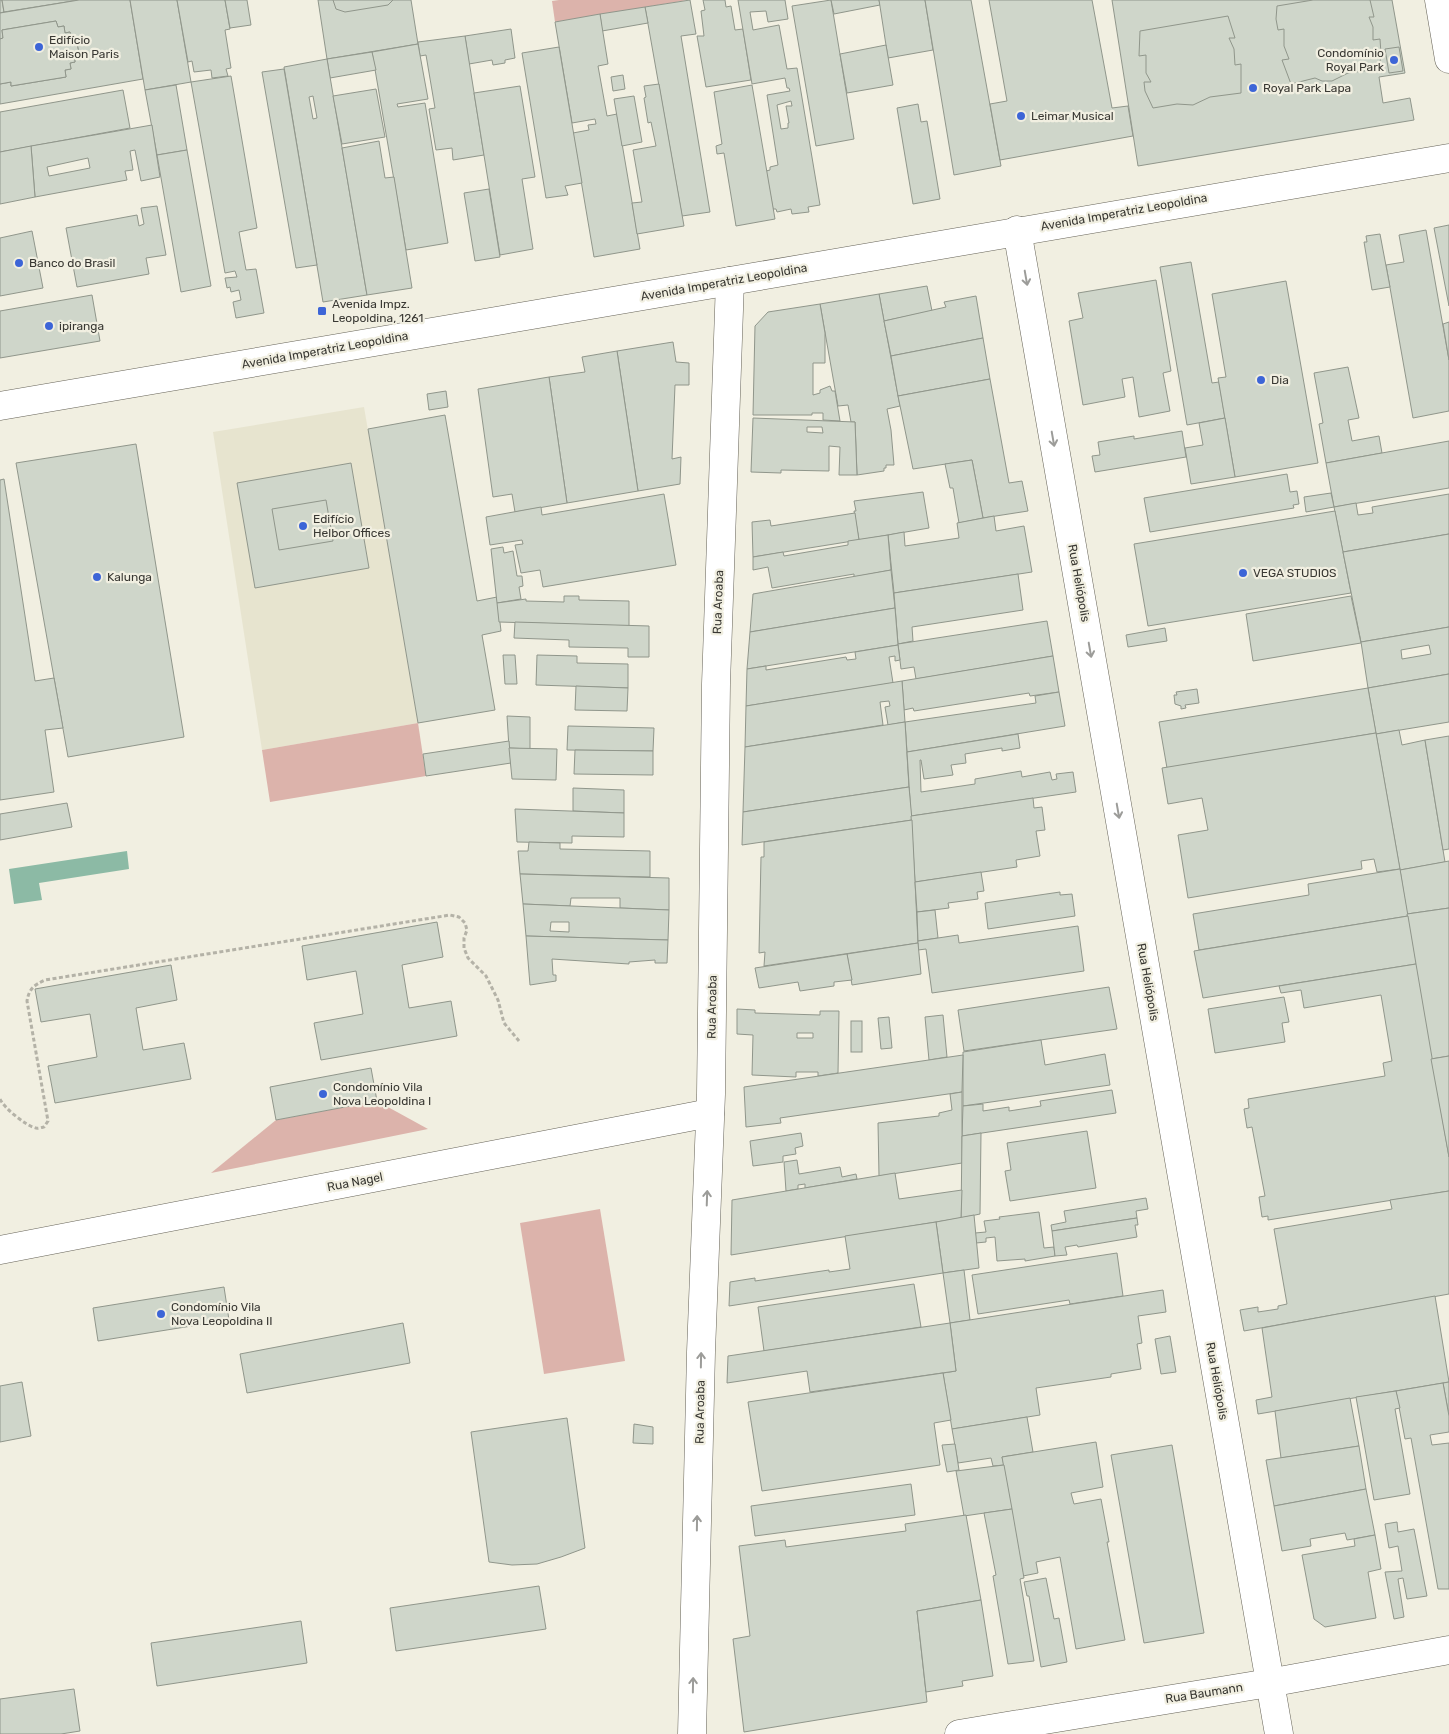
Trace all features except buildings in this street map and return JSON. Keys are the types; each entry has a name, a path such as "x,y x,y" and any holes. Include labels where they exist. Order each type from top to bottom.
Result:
{"street":[{"path":"1439,0 1449,59"},
{"name":"Avenida Imperatriz Leopoldina","path":"0,406 1017,230 1449,158"},
{"name":"Rua Heliópolis","path":"1017,230 1279,1734"},
{"name":"Rua Aroaba","path":"692,1734 701,1352 710,1114 716,684 730,281"},
{"name":"Rua Nagel","path":"0,1250 710,1114"},
{"name":"Rua Baumann","path":"959,1734 1270,1683 1449,1650"}],"path":[{"path":"0,1099 3,1105 36,1128 44,1127 48,1121 27,1002 28,992 35,984 45,980 450,915 459,917 465,922 467,930 464,938 464,948 468,958 486,976 498,1000 504,1023 519,1041"}],"shaded area":[{"path":"688,0 555,22 552,1"},
{"path":"364,407 418,723 262,750 213,432"},
{"path":"418,723 426,776 270,802 262,750"},
{"path":"127,851 129,869 39,883 42,900 14,904 9,869"},
{"path":"377,1101 428,1129 211,1173 276,1120"},
{"path":"600,1209 625,1361 544,1374 520,1223"}],"place":[{"name":"Edifício Maison Paris","path":"39,47"},
{"name":"Condomínio Royal Park","path":"1394,60"},
{"name":"Royal Park Lapa","path":"1253,88"},
{"name":"Leimar Musical","path":"1021,116"},
{"name":"Banco do Brasil","path":"19,263"},
{"name":"Avenida Impz. Leopoldina, 1261","path":"322,311"},
{"name":"ipiranga","path":"49,326"},
{"name":"Dia","path":"1261,380"},
{"name":"Edifício Helbor Offices","path":"303,526"},
{"name":"VEGA STUDIOS","path":"1243,573"},
{"name":"Kalunga","path":"97,577"},
{"name":"Condomínio Vila Nova Leopoldina I","path":"323,1094"},
{"name":"Condomínio Vila Nova Leopoldina II","path":"161,1314"}]}
